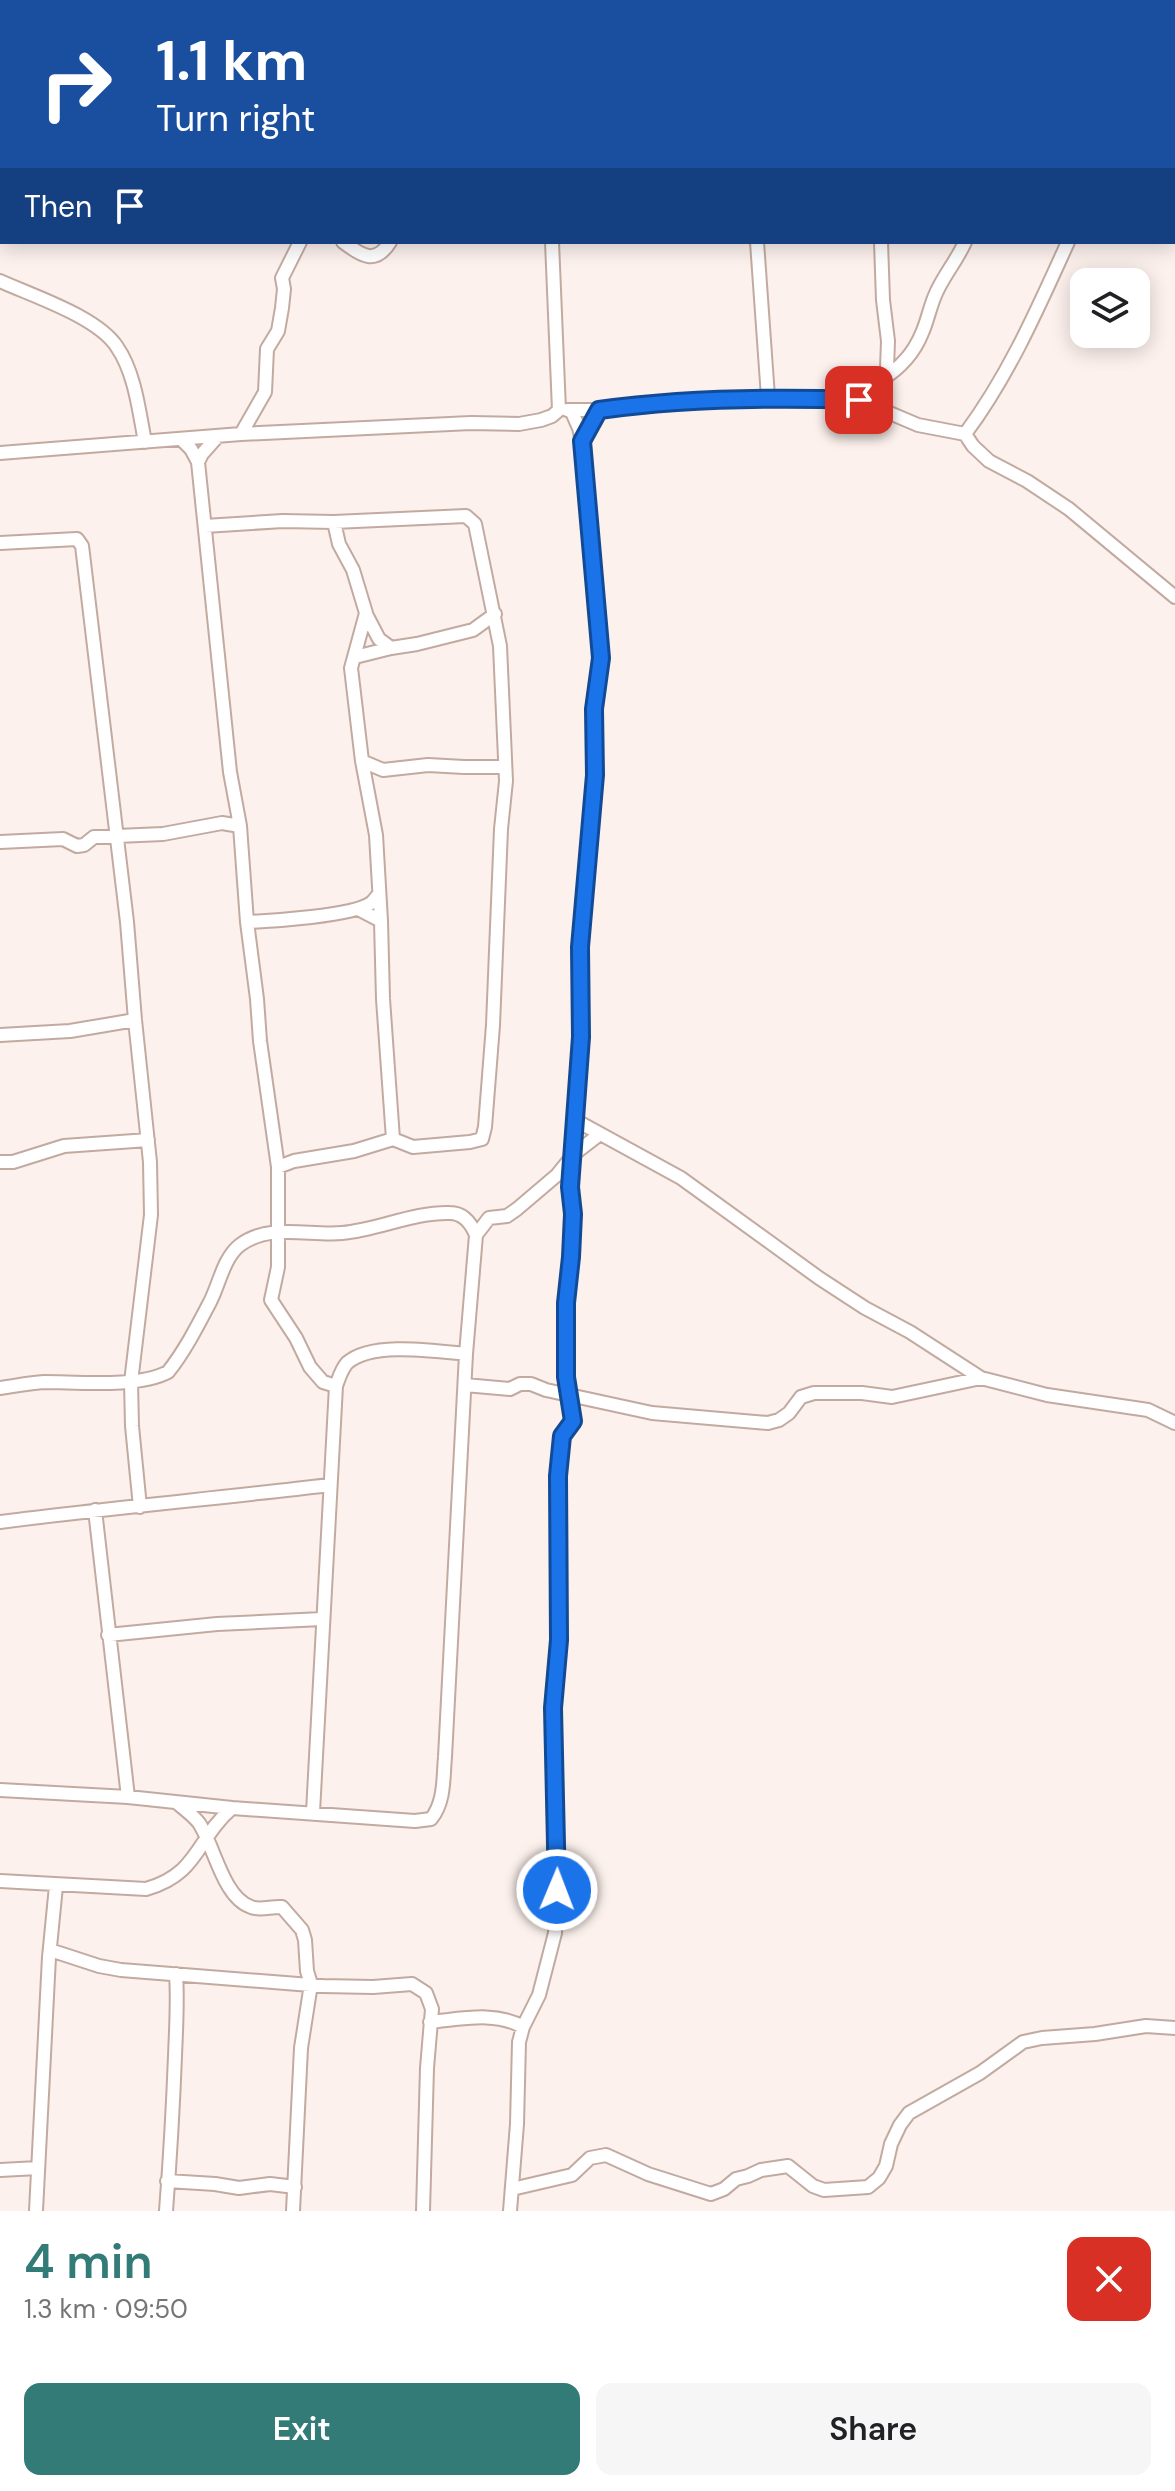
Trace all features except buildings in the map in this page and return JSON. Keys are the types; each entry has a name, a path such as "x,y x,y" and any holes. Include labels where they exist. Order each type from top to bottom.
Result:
{"street":[{"path":"241,434 265,392 267,349 278,331 282,308 282,278 299,244"},
{"path":"346,244 368,257 377,256 389,244"},
{"path":"510,2211 519,2042 539,1995 555,1933 558,1868 553,1708 559,1640 558,1476 562,1436 573,1421 568,1395 566,1303 573,1214 570,1187 581,1037 580,947 595,775 594,709 601,658 582,441 565,410 552,244"},
{"path":"757,244 768,397"},
{"path":"879,381 887,368 888,341 881,244"},
{"path":"859,400 879,381 897,370 922,333 938,289 964,244"},
{"path":"965,434 991,400 1067,244"},
{"path":"0,281 70,312 102,331 117,346 133,390 145,442"},
{"path":"0,453 241,434 471,423 519,424 541,420 565,410 599,410 649,403 768,397 859,400 918,425 965,434 989,461 1027,481 1069,509 1175,597"},
{"path":"582,441 599,410"},
{"path":"198,462 218,436"},
{"path":"181,439 198,462 230,772 240,826 265,1089 278,1167 278,1267 271,1300 296,1338 310,1367 323,1382 336,1386"},
{"path":"205,526 466,516 475,524 499,639 506,781 495,941 493,1025 482,1139 413,1147 393,1139 354,1151 294,1161 278,1167"},
{"path":"334,522 339,544 353,570 366,613 379,639 391,648"},
{"path":"0,543 77,539 82,546 127,922 148,1140 151,1215 131,1382 140,1507"},
{"path":"366,613 351,668 362,761 376,835 393,1139"},
{"path":"355,657 478,628 495,614"},
{"path":"478,628 499,639"},
{"path":"362,761 383,770 428,765 504,767"},
{"path":"0,842 54,838 72,841 77,846 94,837 115,834 163,834 222,823 240,826"},
{"path":"247,922 283,921 358,909 370,904 379,894"},
{"path":"358,909 381,921"},
{"path":"0,1035 70,1031 135,1020"},
{"path":"575,1120 681,1178 842,1293 981,1378 1047,1395 1148,1410 1175,1423"},
{"path":"0,1388 40,1382 131,1382 159,1377 175,1363 239,1245 279,1232 340,1233 421,1216 453,1213 467,1219 507,1216 600,1134"},
{"path":"0,1162 13,1162 64,1146 148,1140"},
{"path":"0,1790 128,1797 415,1821 431,1819 438,1811 445,1757 466,1354 476,1235 489,1218"},
{"path":"467,1219 476,1235"},
{"path":"313,1812 336,1386 345,1365 356,1357 382,1351 466,1354"},
{"path":"465,1385 510,1389 520,1384 531,1384 652,1413 768,1423 789,1413 801,1397 814,1393 862,1393 892,1397 981,1378"},
{"path":"0,1522 330,1485"},
{"path":"95,1510 128,1797"},
{"path":"108,1635 217,1624 322,1619"},
{"path":"176,1802 198,1821 219,1870 242,1902 252,1908 282,1907 297,1923 305,1940 311,1984 296,2118 293,2211"},
{"path":"0,1881 146,1889 163,1884 185,1869 221,1817 232,1808"},
{"path":"36,2211 56,1886"},
{"path":"50,1950 99,1966 291,1984 347,1987 412,1984 426,1993 432,2009 423,2211"},
{"path":"166,2211 173,2125 176,1974"},
{"path":"291,1984 300,1990 308,2003"},
{"path":"430,2022 497,2017 523,2027"},
{"path":"512,2189 572,2175 590,2158 606,2155 648,2174 711,2194 724,2189 736,2179 775,2166 788,2166 813,2186 824,2190 868,2187 879,2178 886,2166 891,2144 909,2113 980,2073 1023,2042 1146,2026 1175,2028"},
{"path":"0,2170 38,2168"},
{"path":"167,2181 239,2188 270,2184 295,2187"}],"route":[{"path":"557,1890 553,1708 559,1640 558,1476 562,1436 573,1421 566,1377 566,1303 573,1214 570,1187 581,1037 580,947 595,775 594,709 601,658 582,441 599,410 649,403 768,397 859,400"}]}
